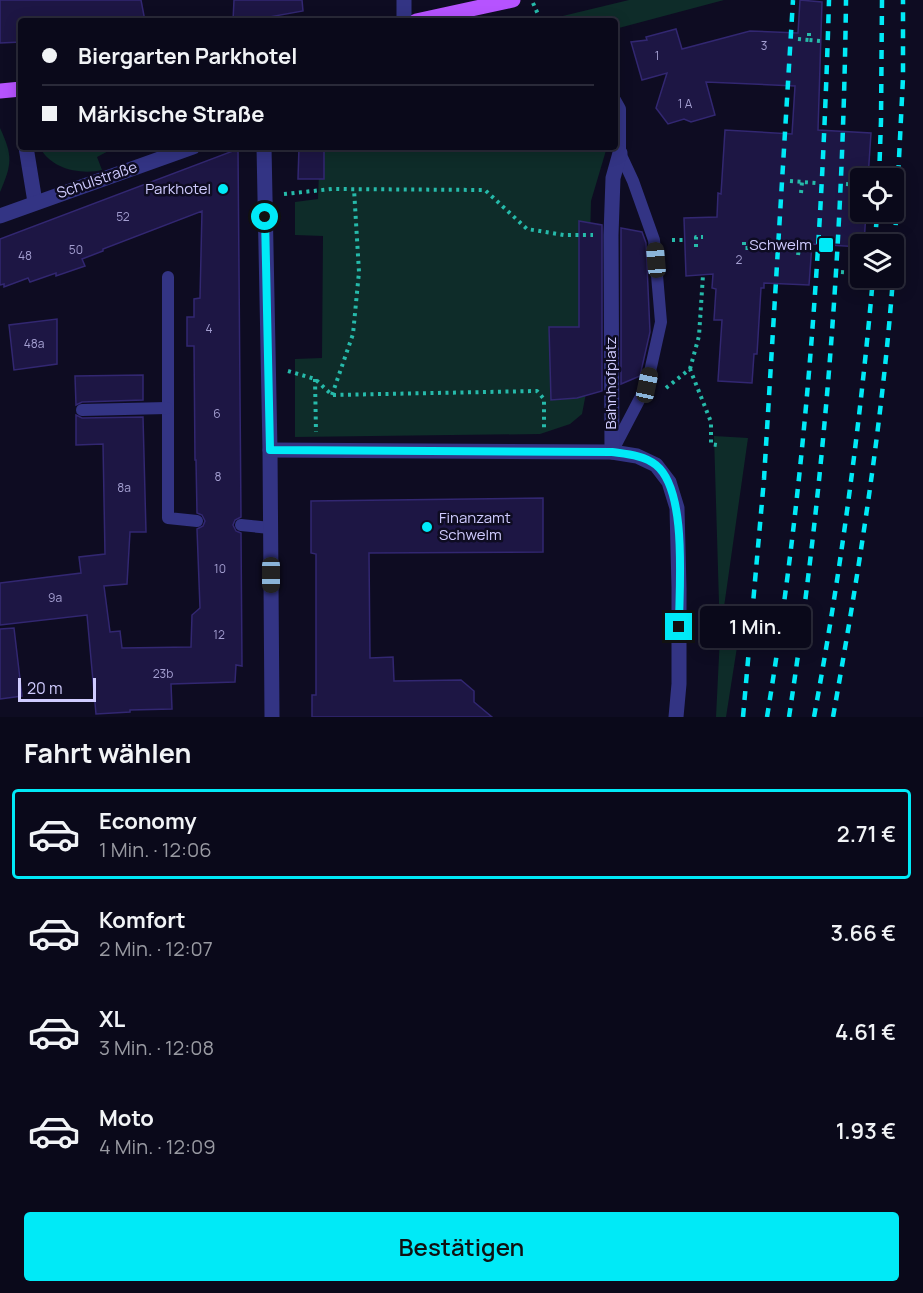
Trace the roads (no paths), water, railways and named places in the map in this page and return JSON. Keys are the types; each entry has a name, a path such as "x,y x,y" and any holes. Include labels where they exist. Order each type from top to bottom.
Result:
{"main road":[{"path":"430,18 513,0"},
{"path":"0,91 18,89"}],"street":[{"path":"404,0 404,18"},
{"name":"Schulstraße","path":"26,150 35,202"},
{"name":"Schulstraße","path":"0,216 184,150"},
{"path":"264,150 272,717"},
{"name":"Bahnhofplatz","path":"270,450 612,452 611,235 613,178 621,153"},
{"path":"612,452 637,456 656,465 669,482 677,508 680,588 679,684 676,717"}],"lane":[{"path":"612,452 647,385 661,322 654,240 621,153 618,105"},
{"path":"168,277 168,518 197,521"},
{"path":"82,410 167,408"},
{"path":"241,525 270,528"}],"railway":[{"path":"743,717 764,479 793,0"},
{"path":"767,717 792,539 810,360 822,180 829,0"},
{"path":"789,717 813,539 830,360 841,180 846,0"},
{"path":"879,168 882,0"},
{"path":"895,234 903,78 903,0"},
{"path":"876,222 876,234"},
{"path":"814,717 849,498 872,288"},
{"path":"833,717 869,498 883,388 892,288"}],"place":[{"name":"Parkhotel","path":"223,189"},
{"name":"Schwelm","path":"826,245"},
{"name":"Finanzamt Schwelm","path":"427,527"}]}
